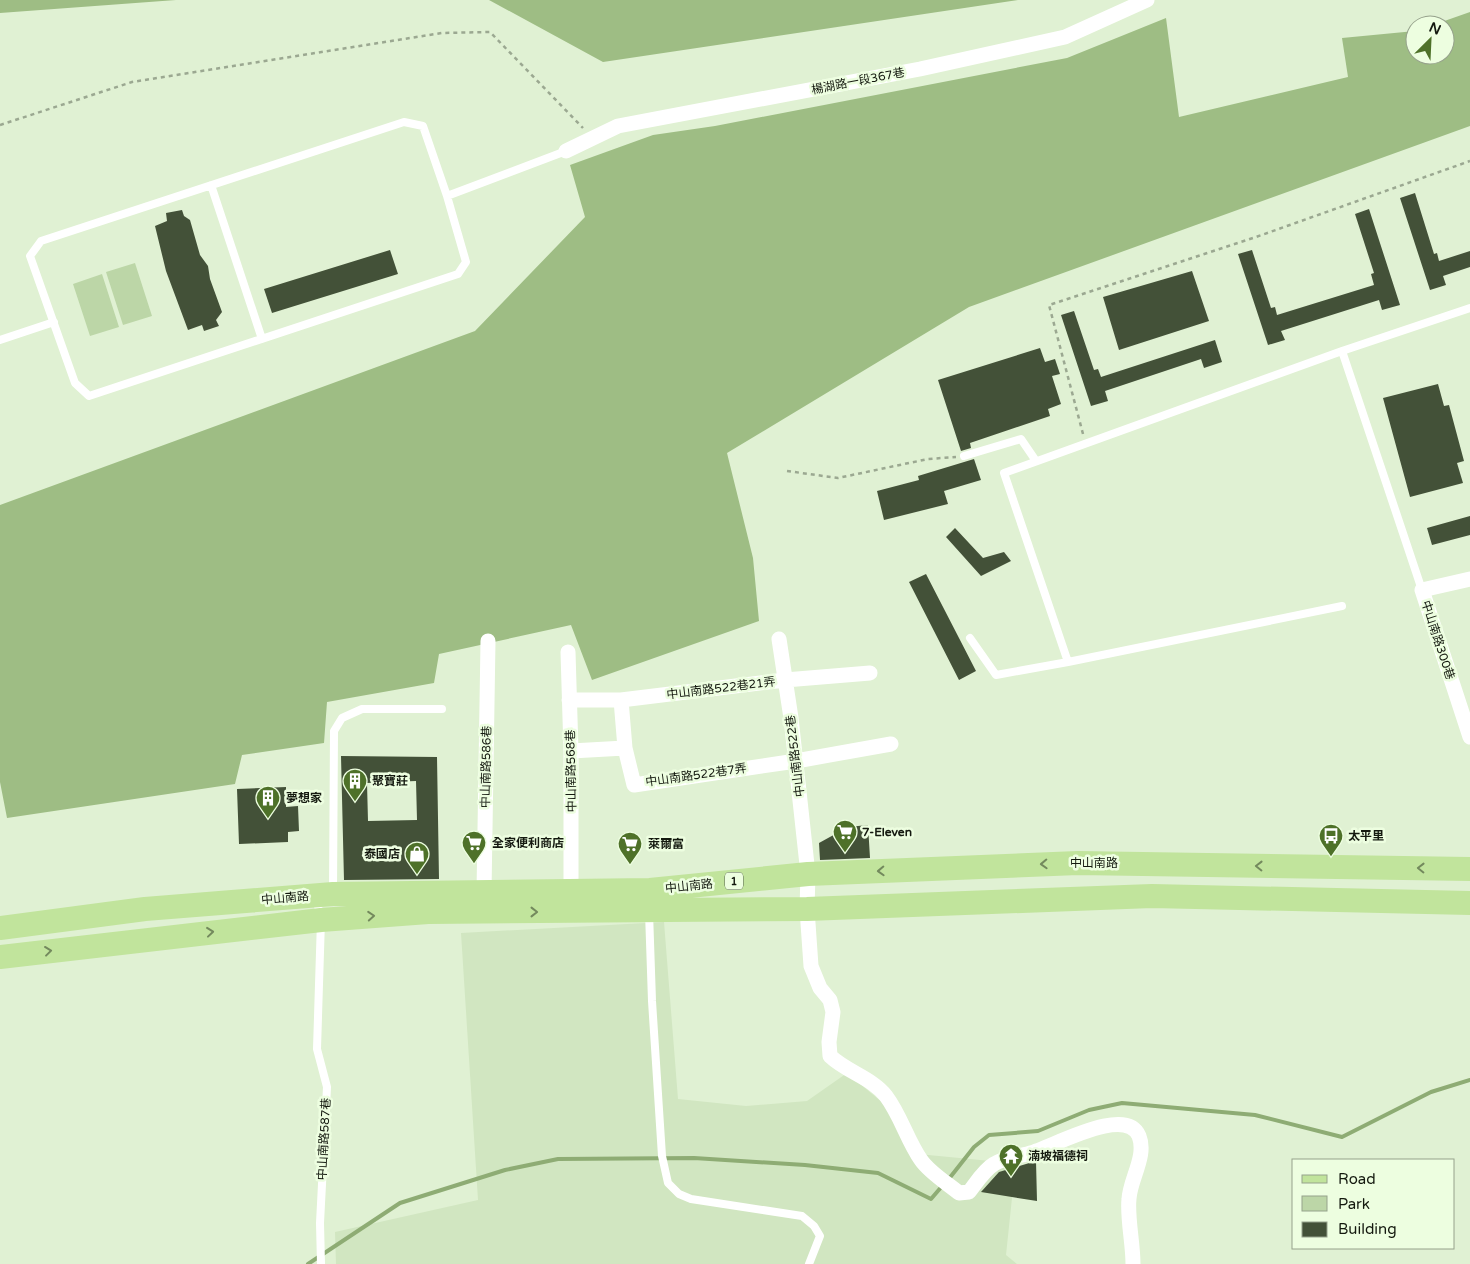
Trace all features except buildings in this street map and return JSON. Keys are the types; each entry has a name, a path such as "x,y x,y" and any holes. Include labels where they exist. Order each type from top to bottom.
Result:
{"main road":[{"name":"中山南路","path":"0,957 321,920 650,900 808,874 1078,862 1470,869"},
{"name":"中山南路","path":"0,928 145,909 325,894 571,891 650,900 807,909 1152,896 1470,903"}],"street":[{"name":"楊湖路一段367巷","path":"566,150 618,126 920,69 1065,37 1147,0"},
{"name":"中山南路300巷","path":"1470,579 1422,590 1470,737"},
{"name":"中山南路522巷","path":"779,639 796,761 808,874 807,909 811,966 820,988 830,1000 833,1012 829,1042 830,1056 841,1067 865,1079 885,1095 900,1117 922,1161 959,1193 968,1192 992,1165 1001,1160 1031,1153 1100,1125 1128,1126 1138,1134 1141,1146 1128,1200 1133,1243 1133,1264"},
{"name":"中山南路586巷","path":"484,892 488,641"},
{"name":"中山南路568巷","path":"568,652 571,751 571,891"},
{"name":"中山南路522巷21弄","path":"569,700 620,700 785,680 870,673"},
{"path":"571,751 625,748 620,700"},
{"path":"796,761 891,744"},
{"name":"中山南路522巷7弄","path":"625,748 634,785 796,761"}],"lane":[{"path":"404,122 423,126 447,196 466,262 458,274 89,396 75,383 30,256 41,241 404,122"},
{"path":"447,196 566,150"},
{"path":"211,185 262,339"},
{"path":"1068,662 1004,472 1342,351 1470,308"},
{"path":"0,340 54,322"},
{"path":"1342,351 1422,590"},
{"path":"964,456 1021,439 1036,461"},
{"path":"970,638 996,675 1342,606"},
{"name":"中山南路587巷","path":"320,1264 320,1223 327,1087 317,1049 321,920 325,894 334,731 342,718 362,709 442,709"},
{"path":"650,900 652,1001 662,1156 668,1183 679,1194 691,1200 802,1216 814,1226 820,1236 809,1264"}],"path":[{"path":"0,125 132,82 442,33 490,32 593,138"},
{"path":"1085,443 1049,305 1256,237 1470,161"},
{"path":"787,471 838,478 928,459 964,456"}],"shaded area":[{"path":"0,0 176,0 0,13"},
{"path":"489,0 1018,0 603,62"},
{"path":"1470,12 1470,126 969,307 727,453 753,558 759,621 592,680 571,625 439,654 434,683 327,702 324,743 242,755 235,784 7,818 0,782 0,505 475,331 585,217 570,165 653,135 715,126 1067,58 1166,18 1179,117 1348,77 1342,38 1405,32 1405,65 1455,65 1455,17"},
{"path":"664,922 678,1099 746,1106 807,1101 847,1073 883,1103 918,1154 1001,1162 1014,1179 1006,1255 1017,1264 336,1264 335,1232 478,1200 461,933"}],"green space":[{"path":"135,263 152,316 123,325 106,272"},
{"path":"102,274 119,327 90,336 73,284"}],"waterway":[{"path":"948,1180 974,1147 989,1135 1038,1131 1089,1110 1122,1103 1255,1115 1342,1137 1431,1092 1470,1080"},
{"path":"308,1264 400,1203 505,1170 558,1159 694,1158 805,1165 878,1173 931,1199 943,1185"}],"place":[{"name":"聚寶莊","path":"355,802"},
{"name":"夢想家","path":"268,819"},
{"name":"7-Eleven","path":"845,853"},
{"name":"太平里","path":"1331,857"},
{"name":"全家便利商店","path":"474,864"},
{"name":"萊爾富","path":"630,865"},
{"name":"泰國店","path":"417,875"},
{"name":"湳坡福德祠","path":"1011,1177"}]}
